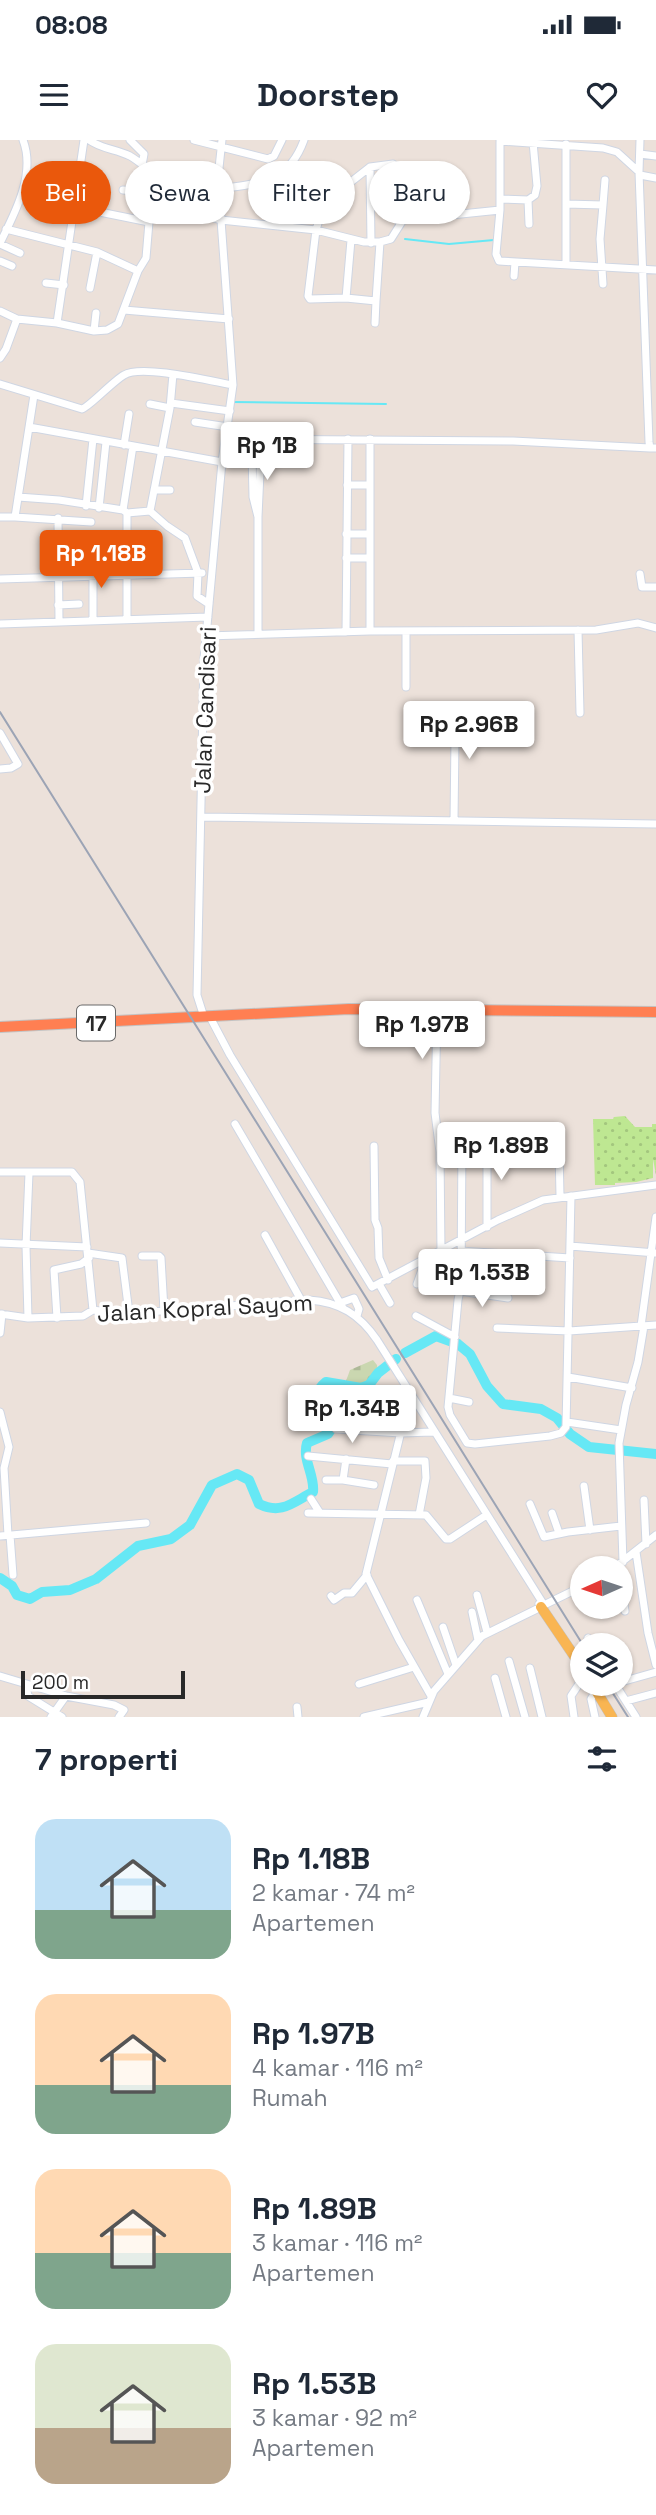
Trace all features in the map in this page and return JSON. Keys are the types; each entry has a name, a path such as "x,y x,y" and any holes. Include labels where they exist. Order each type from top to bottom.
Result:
{"highway":[{"name":"17","path":"0,1027 349,1009 656,1012"}],"main road":[{"path":"542,1606 570,1649"},
{"path":"599,1696 612,1717"}],"street":[{"path":"23,140 26,161"},
{"path":"83,161 87,140 136,161"},
{"path":"130,140 144,154 143,161"},
{"path":"194,140 221,144 270,159 282,140"},
{"path":"234,186 275,178 293,162 304,140"},
{"path":"226,439 258,444 370,439 562,443 653,448 643,270 640,140"},
{"path":"656,178 640,173 617,152 603,144 500,141 501,199 496,257 499,261 656,270"},
{"path":"501,199 528,200 534,197 537,190 533,142"},
{"path":"566,144 566,264"},
{"path":"640,154 656,156"},
{"path":"369,168 324,203 316,230 308,298 376,300"},
{"path":"603,284 600,239 605,180"},
{"path":"20,253 0,244 5,226 21,195"},
{"path":"528,200 529,224"},
{"path":"566,204 603,205"},
{"path":"470,213 500,210"},
{"path":"234,221 316,230 370,243 393,237 400,224"},
{"path":"57,323 72,224"},
{"path":"0,311 17,319 57,323 94,331 107,330 118,324 138,271 146,258 149,224"},
{"name":"Jalan Candisari","path":"221,224 233,385 204,573 209,604 197,995 207,1017 372,1287 379,1284"},
{"path":"370,224 370,243"},
{"path":"5,226 97,252 138,271"},
{"path":"346,299 351,240"},
{"path":"375,323 380,242"},
{"path":"90,288 97,252"},
{"path":"0,261 12,266"},
{"path":"514,262 514,276"},
{"path":"46,283 64,285"},
{"path":"124,310 229,319"},
{"path":"94,331 96,313"},
{"path":"0,358 17,319"},
{"path":"0,384 85,409 103,390 128,372 173,374 233,385"},
{"path":"150,511 170,405 173,374"},
{"path":"15,517 34,395"},
{"path":"150,404 230,407"},
{"path":"124,445 129,414"},
{"path":"195,422 228,427"},
{"path":"29,427 222,462"},
{"path":"86,506 93,439"},
{"path":"346,632 348,439"},
{"path":"370,439 370,631"},
{"path":"99,508 106,442"},
{"path":"258,444 252,452 253,497 258,517 258,633"},
{"path":"127,619 125,512 133,446"},
{"path":"347,485 370,485"},
{"path":"154,490 170,490"},
{"path":"18,497 59,500 125,512 150,511 185,538 204,573 197,596 209,604"},
{"path":"0,517 58,518 91,522"},
{"path":"58,518 59,621"},
{"path":"346,534 369,534"},
{"path":"346,558 370,558"},
{"path":"0,579 204,573"},
{"path":"640,573 641,586 656,587"},
{"path":"93,576 93,620"},
{"path":"58,605 79,604"},
{"path":"0,624 208,617"},
{"path":"206,636 370,631 578,630 606,629 638,623 656,628"},
{"path":"578,630 580,713"},
{"path":"406,631 406,687"},
{"path":"441,732 452,734 454,739 454,821"},
{"path":"0,733 18,764 0,769"},
{"path":"202,817 656,824"},
{"path":"437,1010 435,1113 440,1152 441,1252"},
{"path":"235,1125 342,1306 354,1298 359,1309 358,1316"},
{"path":"487,1137 487,1227"},
{"path":"461,1142 460,1292 449,1398 450,1415 467,1443 475,1444 550,1436 566,1426 621,1430"},
{"path":"374,1146 375,1220 378,1228 379,1258 388,1280"},
{"path":"559,1149 560,1196"},
{"path":"0,1172 72,1172 80,1182 93,1310"},
{"path":"28,1318 26,1246 29,1172"},
{"path":"390,1304 379,1284 534,1204 560,1196 656,1185"},
{"path":"566,1426 571,1196"},
{"path":"620,1556 619,1443 632,1388 654,1253 656,1217"},
{"path":"265,1235 302,1300"},
{"path":"0,1243 122,1258 129,1313"},
{"path":"570,1245 654,1253"},
{"path":"461,1251 569,1258"},
{"path":"57,1318 54,1270 81,1264 88,1253"},
{"path":"142,1256 161,1258 164,1310"},
{"path":"417,1284 425,1261"},
{"path":"460,1292 508,1298"},
{"name":"Jalan Kopral Sayom","path":"1,1314 57,1318 83,1316 93,1310 129,1313 302,1300 342,1306 358,1316 370,1329 542,1606"},
{"path":"0,1333 1,1314"},
{"path":"416,1316 455,1338"},
{"path":"497,1328 569,1331 656,1325"},
{"path":"568,1377 632,1388"},
{"path":"331,1596 334,1600 345,1593 353,1592 366,1575 410,1395"},
{"path":"449,1398 469,1402"},
{"path":"357,1431 349,1406 359,1404 363,1408 407,1407"},
{"path":"0,1412 9,1447 4,1468 6,1536 13,1575"},
{"path":"336,1429 433,1432"},
{"path":"308,1456 393,1463 425,1461 426,1478 419,1515"},
{"path":"343,1480 346,1459"},
{"path":"326,1480 374,1485"},
{"path":"584,1486 590,1530"},
{"path":"311,1499 320,1513"},
{"path":"644,1500 646,1544"},
{"path":"530,1504 542,1536 621,1526"},
{"path":"307,1513 428,1516 446,1539 485,1516"},
{"path":"552,1513 559,1533"},
{"path":"6,1536 146,1523"},
{"path":"631,1556 656,1535"},
{"path":"636,1552 656,1665"},
{"path":"366,1575 430,1699"},
{"path":"423,1717 430,1699 448,1674 486,1632 570,1592"},
{"path":"477,1595 486,1632"},
{"path":"417,1600 448,1674"},
{"path":"472,1612 478,1640"},
{"path":"443,1627 456,1665"},
{"path":"509,1661 525,1717"},
{"path":"359,1684 414,1667"},
{"path":"530,1668 542,1717"},
{"path":"633,1678 656,1672"},
{"path":"0,1676 66,1696 114,1704 124,1710 119,1717"},
{"path":"495,1678 506,1717"},
{"path":"30,1685 27,1696 62,1717"},
{"path":"626,1701 656,1693"},
{"path":"53,1714 66,1696"},
{"path":"571,1696 574,1717"},
{"path":"592,1696 595,1717"},
{"path":"624,1696 636,1717"},
{"path":"364,1717 430,1699"},
{"path":"297,1707 298,1717"}],"green space":[{"path":"625,1116 635,1127 652,1127 652,1124 656,1124 656,1175 653,1159 653,1178 615,1185 595,1185 593,1119"},
{"path":"373,1360 378,1373 368,1385 359,1388 346,1381 350,1370"}],"waterway":[{"path":"405,239 449,244 494,240"},
{"path":"232,402 386,404"},
{"path":"405,1353 436,1336 458,1344 470,1354 487,1386 503,1404 541,1409 557,1418 570,1434 589,1447 656,1454"},
{"path":"0,1578 12,1586 17,1595 30,1599 42,1592 70,1590 96,1579 138,1546 171,1539 190,1525 212,1485 237,1474 249,1480 259,1504 267,1507 281,1508 313,1492 306,1455 307,1443 328,1434 334,1425 318,1398 320,1388 326,1382 361,1388 369,1385 378,1373 396,1359"}],"railway":[{"path":"0,712 576,1633"},
{"path":"615,1696 628,1717"}]}
